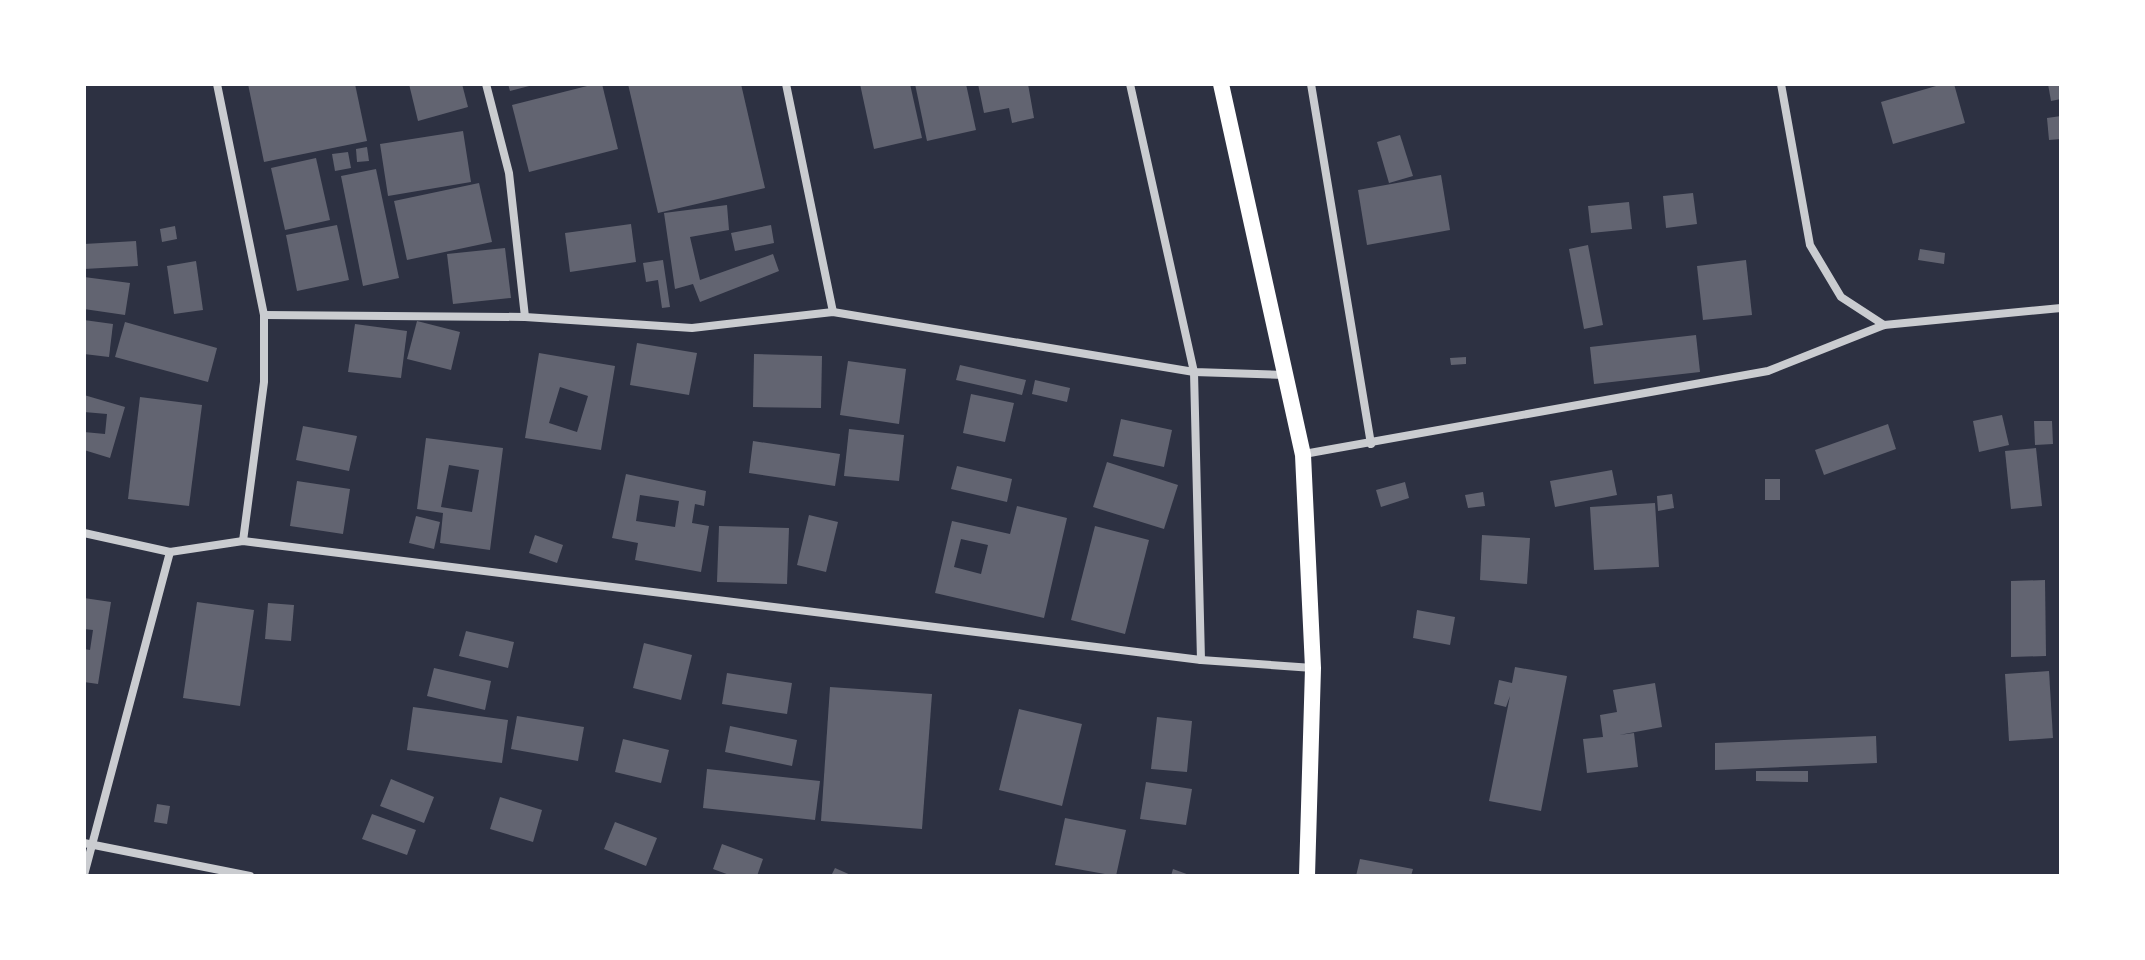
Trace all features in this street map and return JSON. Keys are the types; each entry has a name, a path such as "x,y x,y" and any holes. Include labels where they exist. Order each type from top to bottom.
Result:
{"main road":[{"path":"1221,84 1303,455 1313,668 1307,876"}],"street":[{"path":"217,84 264,315 264,382 243,541"},
{"path":"486,84 509,173 525,317"},
{"path":"786,84 833,312"},
{"path":"1130,84 1194,372 1201,660"},
{"path":"1311,84 1371,444"},
{"path":"1781,84 1810,245 1841,297 1884,325"},
{"path":"1303,455 1768,371 1884,325 2061,308"},
{"path":"264,315 525,317 692,328 833,312 1194,372 1286,375"},
{"path":"84,533 170,552 243,541 1201,660 1313,668"},
{"path":"84,875 88,843 170,552"},
{"path":"88,843 250,876"}],"building":[{"path":"248,84 355,84 367,141 264,162"},
{"path":"409,84 462,84 468,107 418,121"},
{"path":"508,84 533,84 533,85 510,91"},
{"path":"602,84 618,149 529,172 512,105"},
{"path":"628,84 741,84 765,188 658,213"},
{"path":"860,84 910,84 922,138 874,149"},
{"path":"915,84 966,84 976,130 927,141"},
{"path":"978,84 1028,84 1034,118 1012,123 1009,108 984,113"},
{"path":"1943,84 1954,84 1965,123 1893,144 1881,102"},
{"path":"2048,84 2061,84 2061,99 2051,101"},
{"path":"2061,116 2061,139 2049,140 2047,118"},
{"path":"463,131 471,182 388,196 380,144"},
{"path":"1400,135 1413,176 1389,183 1377,142"},
{"path":"367,147 369,161 357,162 356,149"},
{"path":"348,152 351,168 335,171 332,154"},
{"path":"316,158 330,220 285,230 271,168"},
{"path":"376,169 399,278 363,286 341,176"},
{"path":"1441,175 1450,230 1367,245 1358,190"},
{"path":"479,183 492,242 407,260 394,201"},
{"path":"1693,193 1697,224 1666,228 1663,196"},
{"path":"1629,202 1632,229 1591,233 1588,206"},
{"path":"727,205 729,230 690,237 700,280 773,254 779,271 700,302 693,284 675,289 664,213"},
{"path":"631,224 636,262 570,272 565,233"},
{"path":"337,225 349,280 297,291 286,235"},
{"path":"771,225 774,243 735,251 731,233"},
{"path":"175,226 177,239 162,242 160,229"},
{"path":"136,241 138,266 84,269 84,244"},
{"path":"1588,245 1603,325 1584,329 1569,249"},
{"path":"505,248 511,298 453,304 447,254"},
{"path":"1920,249 1945,253 1944,264 1918,260"},
{"path":"663,260 670,307 662,308 658,280 646,282 643,263"},
{"path":"1746,260 1752,315 1703,320 1697,266"},
{"path":"196,261 203,310 174,314 167,266"},
{"path":"84,277 130,283 125,315 84,309"},
{"path":"84,320 113,324 109,357 84,354"},
{"path":"417,321 460,332 451,370 407,359"},
{"path":"125,322 217,348 208,382 115,357"},
{"path":"355,324 407,331 401,378 348,372"},
{"path":"1696,335 1700,372 1594,384 1590,347"},
{"path":"637,343 697,353 689,395 630,385"},
{"path":"539,353 615,366 601,450 525,438","holes":["560,387 588,396 577,432 549,423"]},
{"path":"754,354 822,356 821,408 753,407"},
{"path":"1466,357 1466,364 1451,365 1450,358"},
{"path":"848,361 906,369 899,424 840,415"},
{"path":"960,365 1026,380 1022,395 956,380"},
{"path":"1035,380 1070,388 1067,402 1032,394"},
{"path":"971,394 1014,403 1005,442 963,433"},
{"path":"84,395 125,407 110,458 84,450 84,432 105,434 107,414 84,412"},
{"path":"140,397 202,405 189,506 128,499"},
{"path":"2002,415 2009,445 1979,452 1973,421"},
{"path":"1121,419 1172,430 1164,467 1113,456"},
{"path":"2034,421 2052,421 2053,444 2035,445"},
{"path":"1888,424 1896,449 1824,475 1815,450"},
{"path":"303,426 357,436 349,471 296,460"},
{"path":"849,429 904,435 899,481 844,476"},
{"path":"426,438 503,448 490,550 440,543 443,513 417,509","holes":["449,465 479,470 472,512 441,507"]},
{"path":"753,441 840,454 835,486 749,473"},
{"path":"2036,448 2042,506 2011,509 2005,451"},
{"path":"1107,462 1178,485 1164,529 1093,507"},
{"path":"957,466 1012,479 1007,502 951,489"},
{"path":"1612,470 1617,495 1555,507 1550,481"},
{"path":"626,474 706,491 704,506 695,504 692,523 709,526 701,572 635,560 638,543 612,538","holes":["640,495 679,501 675,527 636,521"]},
{"path":"1765,479 1780,479 1780,500 1765,500"},
{"path":"297,481 350,489 343,534 290,526"},
{"path":"1405,482 1409,498 1381,507 1376,490"},
{"path":"1483,492 1485,506 1468,508 1465,495"},
{"path":"1672,494 1674,508 1658,511 1657,496"},
{"path":"1655,503 1659,567 1594,570 1590,507"},
{"path":"1017,506 1067,518 1044,618 935,593 952,521 1010,534","holes":["961,539 988,545 981,574 954,567"]},
{"path":"809,515 838,522 826,572 797,565"},
{"path":"416,516 440,522 434,549 409,543"},
{"path":"719,526 789,528 787,584 717,582"},
{"path":"1095,526 1149,540 1125,634 1071,620"},
{"path":"535,535 563,545 557,563 529,553"},
{"path":"1482,535 1530,538 1527,584 1480,580"},
{"path":"2045,580 2046,656 2011,657 2011,581"},
{"path":"84,598 111,602 98,684 84,682 84,649 90,650 93,630 84,629"},
{"path":"197,602 254,610 240,706 183,698"},
{"path":"268,603 294,605 291,641 265,639"},
{"path":"1417,610 1455,617 1450,645 1413,638"},
{"path":"466,631 514,642 508,668 459,656"},
{"path":"644,643 692,655 681,700 633,688"},
{"path":"1515,667 1567,676 1541,811 1489,801 1510,696 1506,707 1494,704 1499,680 1512,683"},
{"path":"434,668 491,681 485,710 427,696"},
{"path":"2049,671 2053,738 2009,741 2005,674"},
{"path":"727,673 792,683 787,714 722,704"},
{"path":"1655,683 1662,727 1619,735 1634,733 1638,767 1587,773 1583,739 1603,737 1600,715 1617,712 1613,690"},
{"path":"830,687 932,694 922,829 821,821"},
{"path":"413,707 508,720 502,763 407,750"},
{"path":"1019,709 1082,724 1062,806 999,790"},
{"path":"517,716 584,727 578,761 511,749"},
{"path":"1157,717 1192,721 1187,772 1151,769"},
{"path":"730,726 797,740 792,766 725,752"},
{"path":"1876,736 1877,763 1715,770 1715,743"},
{"path":"623,739 669,750 661,783 615,772"},
{"path":"707,769 820,781 815,820 703,808"},
{"path":"1756,771 1808,771 1808,782 1756,781"},
{"path":"391,779 434,797 424,823 380,806"},
{"path":"1146,782 1192,789 1186,825 1140,819"},
{"path":"500,797 542,810 533,842 490,829"},
{"path":"157,804 170,806 167,824 154,822"},
{"path":"372,814 416,830 407,855 362,839"},
{"path":"1065,818 1126,830 1116,876 1055,865"},
{"path":"615,822 657,838 646,866 604,849"},
{"path":"722,844 763,859 757,876 732,876 713,869"},
{"path":"1360,859 1413,869 1411,876 1356,876"},
{"path":"835,868 853,876 831,876"},
{"path":"1173,869 1192,876 1171,876"}]}
